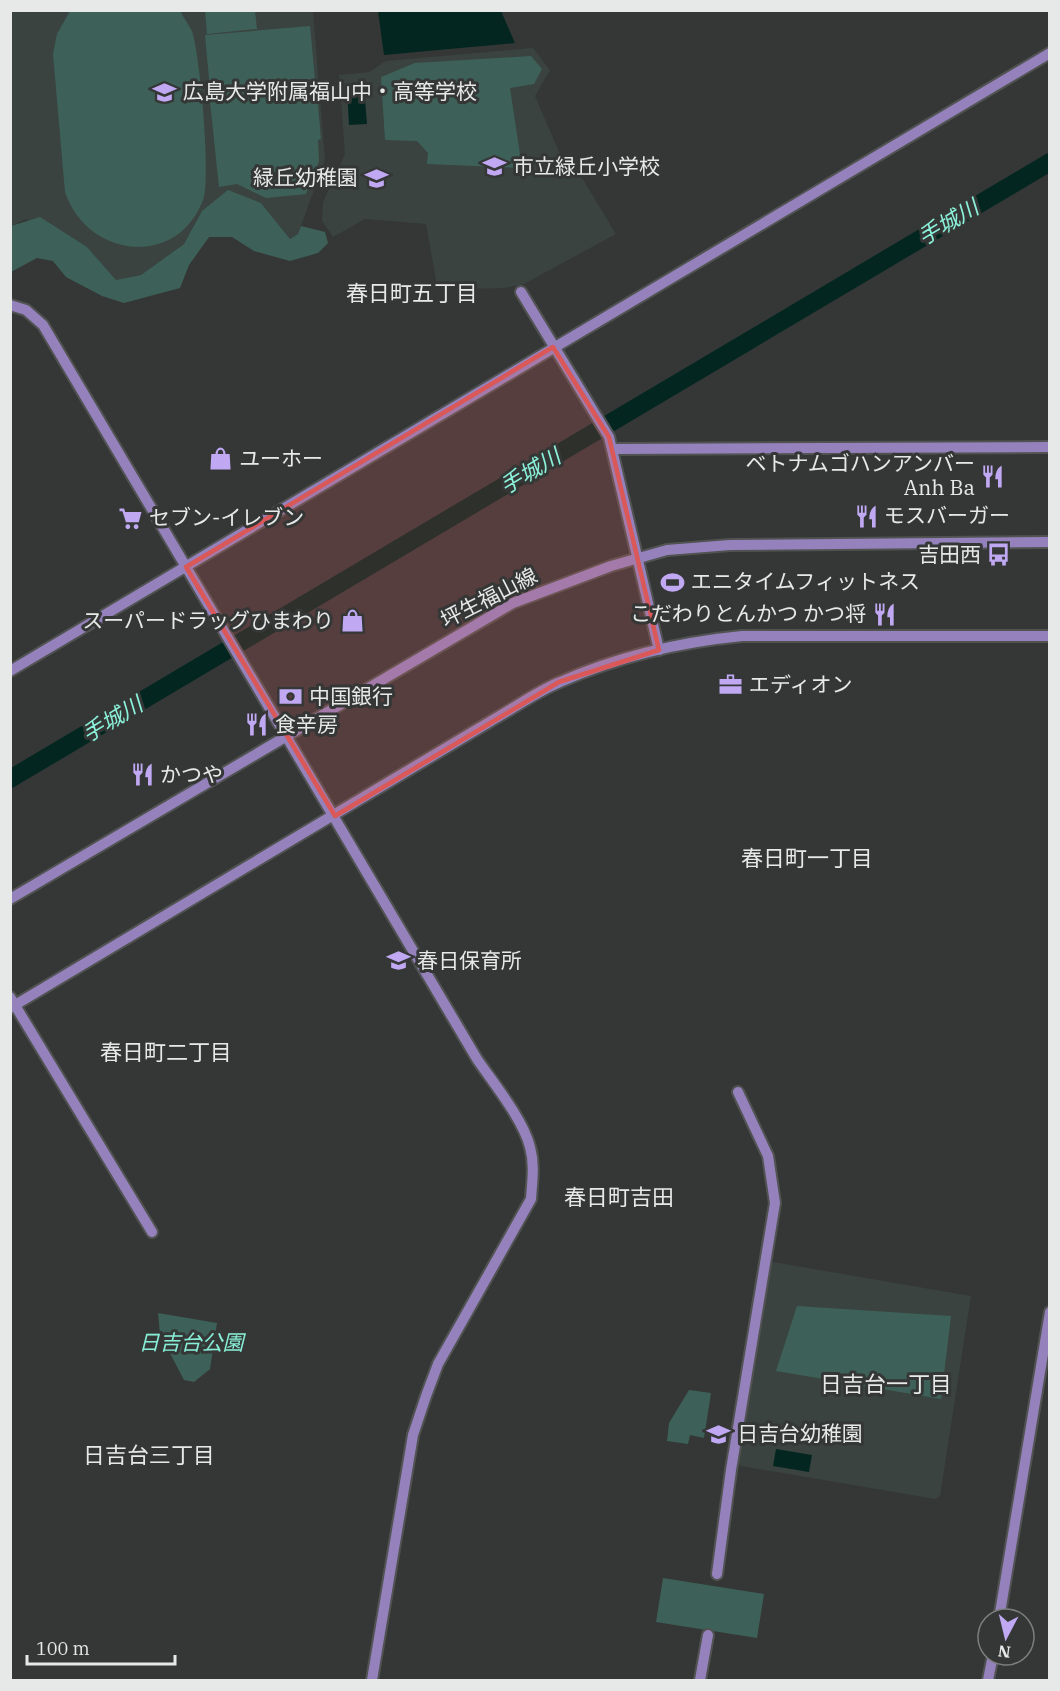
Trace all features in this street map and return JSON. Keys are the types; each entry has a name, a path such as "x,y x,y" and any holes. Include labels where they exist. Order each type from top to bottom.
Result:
{"street":[{"path":"10,670 1050,53"},
{"path":"521,292 607,435 659,650"},
{"path":"10,305 26,310 43,325 477,1059 520,1125 530,1146 533,1169 531,1199 438,1364 413,1435 372,1680"},
{"path":"612,449 1050,447"},
{"name":"坪生福山線","path":"10,899 513,603 638,558 667,550 730,545 1050,542"},
{"path":"152,1232 12,1003 335,816 559,682 659,650 704,639 742,636 1050,636"},
{"path":"717,1574 731,1470 776,1203 768,1156 738,1092"},
{"path":"1001,1607 1050,1312"},
{"path":"700,1680 708,1635"}],"highlighted area":[{"path":"553,347 609,437 659,650 559,682 335,816 186,567"}],"shaded area":[{"name":"広島大学附属福山中・高等学校","path":"10,11 313,11 325,160 298,234 290,239 261,203 202,211 184,244 141,275 116,280 87,247 26,219 11,226"},
{"path":"378,11 501,11 515,43 384,55"},
{"name":"市立緑丘小学校","path":"533,48 550,70 535,96 559,152 584,181 616,234 524,284 504,288 470,289 437,285 426,224 365,219 333,237 322,221 323,202 345,154 339,75 369,72 386,61"},
{"path":"364,87 367,124 349,125 347,89"},
{"path":"773,1262 971,1296 940,1496 935,1499 741,1466 737,1462 769,1264"},
{"path":"776,1449 812,1455 809,1472 773,1466"}],"green space":[{"path":"70,11 180,11 192,31 204,117 205,187 203,200 191,222 174,237 154,245 132,247 111,242 92,231 76,214 65,192 53,54 57,34"},
{"path":"205,11 255,11 257,29 207,34"},
{"path":"310,26 315,79 210,89 205,35"},
{"path":"531,56 542,69 534,84 510,88 522,168 427,164 428,153 417,141 385,140 381,77 415,63"},
{"path":"316,82 321,139 318,140 319,161 306,194 266,198 237,184 219,187 209,92"},
{"path":"228,190 261,203 290,239 298,234 301,226 325,232 328,243 318,253 290,261 254,251 232,237 209,237 189,265 180,288 124,303 102,296 66,277 53,261 37,258 11,272 11,226 40,217 87,247 116,280 141,275 184,244 202,211"},
{"path":"797,1306 951,1316 941,1399 776,1371"},
{"name":"日吉台公園","path":"158,1313 217,1323 210,1369 194,1382 184,1380 160,1334"},
{"path":"689,1390 711,1393 704,1438 690,1435 688,1444 667,1441 669,1423"},
{"path":"663,1578 764,1594 757,1638 656,1622"}],"waterway":[{"name":"手城川","path":"10,779 1050,162"}],"place":[{"name":"広島大学附属福山中・高等学校","path":"165,92"},
{"name":"市立緑丘小学校","path":"495,167"},
{"name":"緑丘幼稚園","path":"376,178"},
{"name":"ユーホー","path":"221,459"},
{"name":"ベトナムゴハンアンバー Anh Ba","path":"993,476"},
{"name":"モスバーガー","path":"866,516"},
{"name":"セブン-イレブン","path":"131,518"},
{"name":"吉田西","path":"999,555"},
{"name":"エニタイムフィットネス","path":"673,582"},
{"name":"こだわりとんかつ かつ将","path":"884,614"},
{"name":"スーパードラッグひまわり","path":"352,621"},
{"name":"エディオン","path":"731,685"},
{"name":"中国銀行","path":"291,697"},
{"name":"食辛房","path":"257,725"},
{"name":"かつや","path":"142,775"},
{"name":"春日保育所","path":"399,961"},
{"name":"日吉台幼稚園","path":"719,1434"}],"district":[{"name":"春日町五丁目","path":"412,293"},
{"name":"春日町一丁目","path":"807,858"},
{"name":"春日町二丁目","path":"166,1052"},
{"name":"春日町吉田","path":"619,1197"},
{"name":"日吉台一丁目","path":"886,1384"},
{"name":"日吉台三丁目","path":"149,1455"}]}
